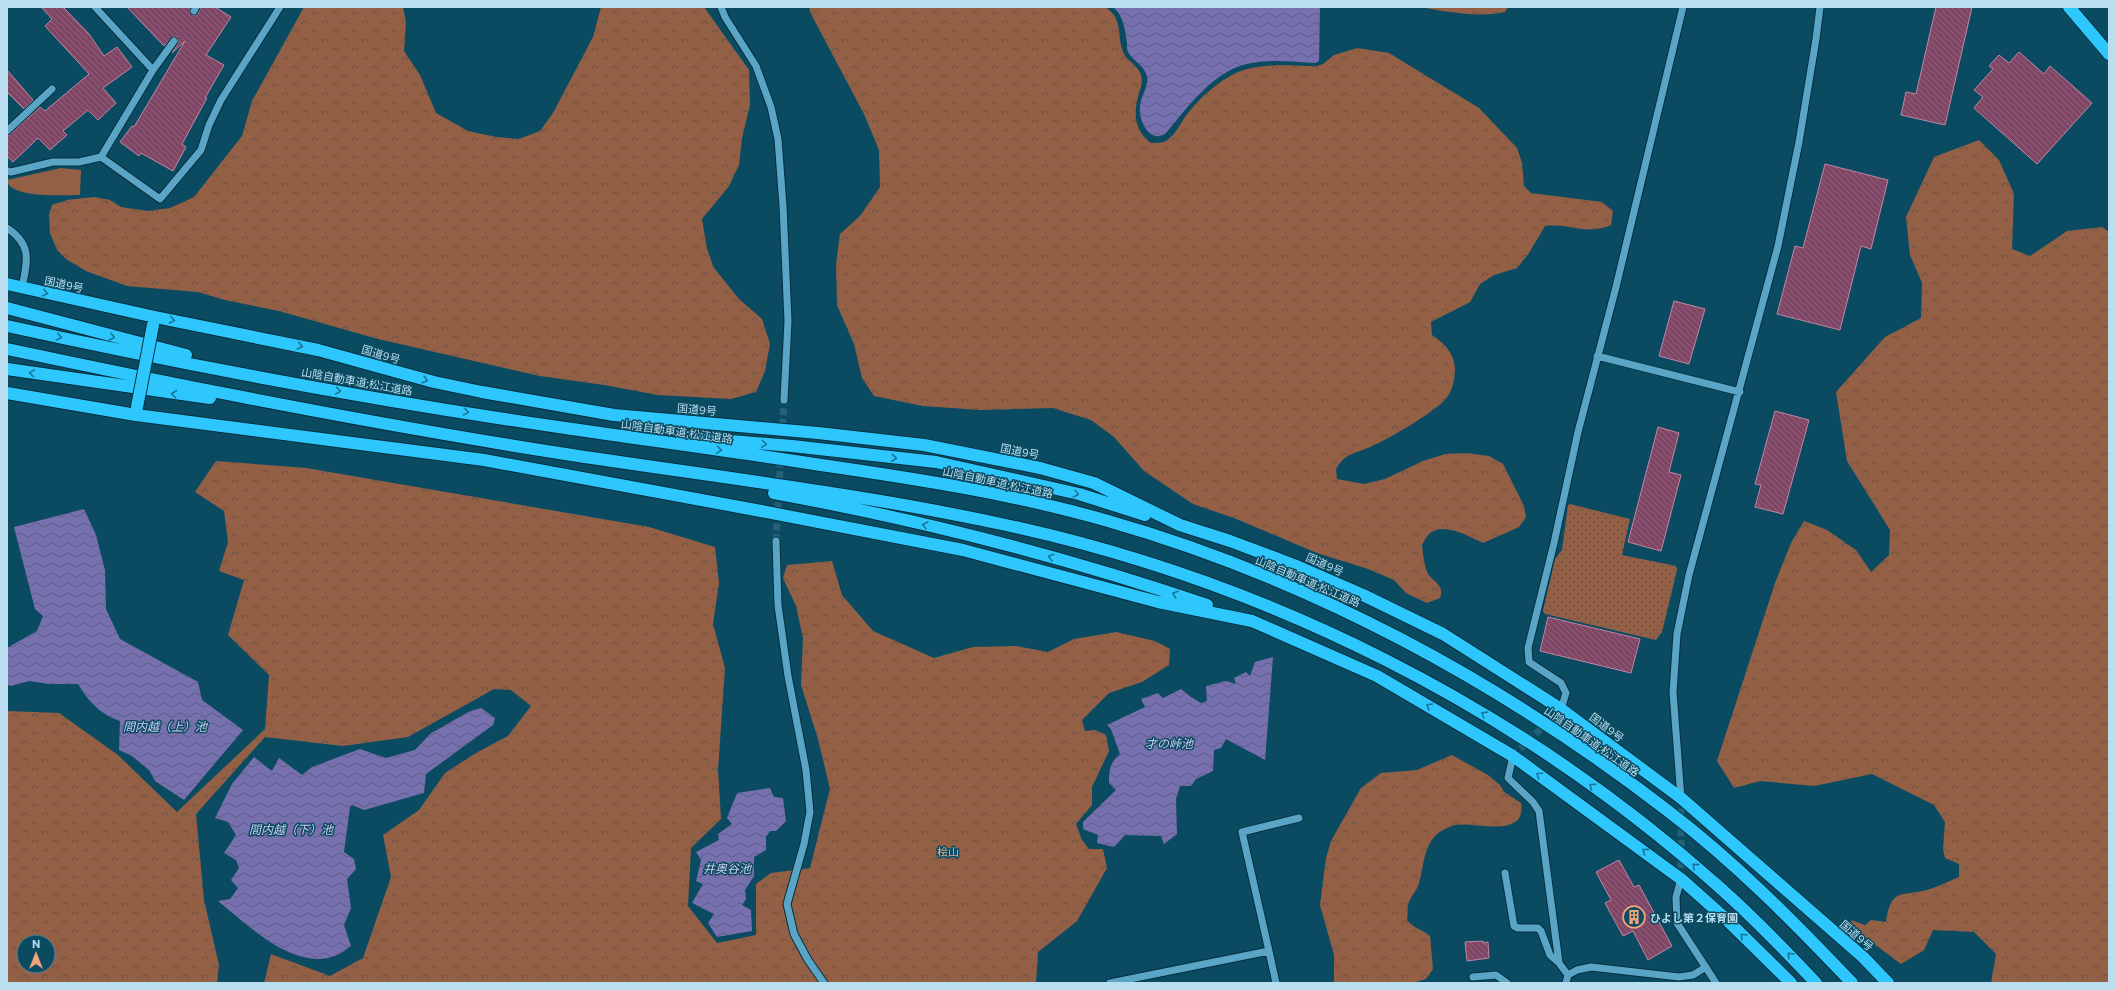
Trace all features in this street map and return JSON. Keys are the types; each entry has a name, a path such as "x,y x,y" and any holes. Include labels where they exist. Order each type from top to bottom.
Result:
{"highway":[{"path":"2069,7 2109,54"},
{"name":"国道9号","path":"7,284 154,321 318,350 440,384 614,415 818,433 924,445 1032,466 1094,483 1180,525 1294,564 1364,595 1443,634 1561,709 1681,798 1863,957 1888,983"},
{"path":"7,308 105,335 315,387"},
{"path":"137,411 154,321"},
{"name":"山陰自動車道;松江道路","path":"7,326 99,346 315,387 558,427 913,478 1014,497 1109,522 1197,550 1284,583 1372,624 1457,670 1532,715 1671,813 1736,869 1798,926 1852,983"},
{"path":"7,349 310,411 556,452 910,506 1010,526 1103,550 1190,577 1277,610 1365,648 1445,690 1519,735 1588,783 1658,835 1719,886 1777,942 1816,983"},
{"path":"7,369 121,387 310,411"},
{"path":"7,393 484,460 963,550 1158,602 1252,620"},
{"path":"558,427 792,446 936,462 1079,494 1180,525"},
{"path":"556,452 785,495 896,518 1083,566 1252,620 1377,676 1513,756 1682,879 1791,983"}],"street":[{"path":"95,7 153,70"},
{"path":"101,157 160,199 201,150 209,125 222,100 280,7"},
{"path":"721,7 725,17 756,66 771,107 778,139 784,206 788,321 784,400"},
{"path":"1561,709 1566,693 1561,684 1529,662 1528,648 1597,356 1659,113 1683,7"},
{"path":"1681,798 1673,692 1677,634 1689,575 1740,392 1778,246 1800,135 1820,7"},
{"path":"7,171 11,172 54,162 79,162 101,157 153,70 174,41"},
{"path":"7,131 52,89"},
{"path":"7,228 19,238 26,251 27,261 22,288"},
{"path":"1597,356 1740,392"},
{"path":"776,541 778,605 788,676 806,770 810,812 804,844 787,904 794,934 808,960 824,983"},
{"path":"1513,756 1508,778 1533,802 1539,811 1559,963"},
{"path":"1276,983 1242,832 1299,818"},
{"path":"1505,873 1514,926 1518,928 1538,928 1541,930 1550,955 1559,963 1568,975"},
{"path":"1682,879 1676,897 1677,923 1716,983"},
{"path":"1110,983 1269,951"},
{"path":"1566,983 1568,975 1577,970 1591,967 1687,977 1706,967"},
{"path":"1473,976 1496,975 1507,983"}],"green space":[{"path":"304,7 403,7 406,22 404,51 420,75 436,113 468,131 496,137 519,139 540,131 553,113 593,37 601,7 704,7 749,70 750,105 742,138 739,165 729,186 702,219 707,249 714,268 739,299 762,319 770,344 765,371 756,392 731,399 658,395 604,385 540,376 378,339 279,311 225,300 198,292 127,286 86,271 66,259 57,250 50,233 49,215 52,205 67,200 94,197 110,200 121,207 148,211 170,208 194,197 242,136 252,101"},
{"path":"809,7 1105,7 1111,11 1115,17 1119,28 1120,41 1124,54 1140,72 1142,84 1137,100 1136,121 1141,133 1151,143 1163,142 1169,139 1177,130 1190,110 1202,97 1223,80 1238,72 1267,66 1317,66 1323,64 1334,55 1357,48 1389,53 1479,108 1517,148 1522,163 1524,186 1531,193 1602,202 1613,211 1611,225 1594,229 1545,226 1529,253 1517,268 1494,275 1480,284 1470,302 1431,322 1432,335 1442,342 1449,350 1455,365 1455,374 1451,391 1441,403 1423,417 1378,443 1346,457 1336,469 1337,479 1364,484 1385,479 1423,461 1445,454 1467,453 1489,456 1503,464 1524,506 1526,517 1519,527 1483,543 1456,531 1442,529 1435,530 1429,534 1422,545 1425,563 1428,574 1440,587 1441,594 1440,598 1427,603 1406,593 1394,580 1368,569 1317,553 1234,518 1193,504 1144,471 1114,437 1091,420 1053,408 980,410 923,406 874,396 862,378 854,344 837,305 836,265 840,234 860,216 880,187 879,150 864,114 811,14"},
{"path":"1420,7 1508,7 1505,12 1494,14 1463,14"},
{"path":"1979,140 1999,160 2014,194 2012,249 2030,256 2067,231 2102,227 2109,232 2109,983 1991,983 1996,954 1974,932 1933,930 1924,950 1901,964 1853,928 1851,920 1865,925 1871,920 1886,922 1891,902 1895,898 1900,895 1930,889 1959,877 1959,864 1945,858 1943,849 1945,822 1934,805 1872,774 1814,786 1760,781 1734,788 1717,761 1775,583 1791,543 1804,521 1827,530 1856,550 1871,572 1889,555 1890,530 1847,461 1836,392 1885,337 1921,318 1922,283 1910,255 1906,217 1934,157"},
{"path":"61,168 81,170 80,195 39,195 27,193 10,186 7,180"},
{"name":"桧山","path":"216,461 306,468 649,527 715,547 719,583 713,624 725,668 718,770 721,819 691,848 688,906 717,943 756,935 756,884 771,873 810,868 830,789 818,739 801,685 803,638 796,606 783,578 787,565 832,561 842,595 873,631 934,658 973,647 1016,646 1048,652 1074,639 1116,632 1155,641 1170,649 1169,665 1142,682 1109,693 1082,720 1085,731 1095,730 1106,735 1109,751 1092,787 1092,805 1076,824 1082,840 1089,849 1103,849 1107,868 1077,921 1038,952 1036,983 264,983 271,954 330,976 363,958 391,877 383,835 419,810 445,773 476,753 508,736 531,706 511,690 494,689 408,737 343,746 265,737 196,814 204,900 219,965 217,983 7,983 7,711 59,713 118,755 177,812 265,729 269,675 228,635 244,580 219,571 228,542 224,511 195,492"},
{"path":"1570,504 1630,519 1622,555 1676,566 1677,570 1662,632 1656,640 1545,614 1543,611 1555,559 1562,550 1568,505"},
{"path":"1452,755 1488,775 1500,785 1504,792 1521,803 1521,814 1516,821 1508,825 1455,825 1440,832 1432,840 1424,858 1418,886 1408,905 1407,920 1412,925 1430,936 1433,969 1426,979 1412,983 1334,983 1334,955 1320,905 1326,858 1331,841 1361,788 1381,773 1417,770"}],"water":[{"path":"1113,7 1320,7 1319,61 1316,63 1267,61 1238,67 1226,73 1203,90 1166,133 1160,136 1155,136 1146,129 1140,112 1141,102 1147,84 1146,72 1128,52 1126,33 1122,19"},
{"name":"間内越（上）池","path":"84,509 96,535 105,570 106,609 120,639 198,682 202,700 243,730 184,800 155,781 149,770 132,756 119,750 120,721 106,715 96,707 78,684 49,684 29,681 11,686 7,685 7,648 37,631 43,616 35,609 14,527"},
{"name":"才の峠池","path":"1273,657 1265,760 1226,739 1221,748 1214,750 1213,771 1196,779 1191,786 1180,786 1176,799 1177,834 1164,844 1161,836 1125,835 1114,847 1097,843 1098,835 1083,829 1083,822 1116,790 1109,783 1109,774 1112,763 1120,754 1111,729 1107,725 1145,707 1141,699 1158,693 1163,698 1181,689 1201,703 1207,701 1206,686 1226,681 1236,684 1234,678 1246,672 1250,676 1255,662"},
{"name":"間内越（下）池","path":"481,708 495,718 493,725 426,774 424,793 364,810 352,805 350,807 344,852 354,859 356,869 347,879 351,908 344,925 351,946 335,956 319,959 303,957 287,952 257,933 218,901 230,899 238,888 231,880 239,868 236,860 224,853 236,835 228,822 215,818 232,784 254,757 272,771 279,758 302,775 312,767 360,749 386,758 415,750 430,734 468,712"},
{"name":"井奥谷池","path":"770,788 774,797 783,798 786,821 776,831 770,831 766,837 766,850 754,857 754,876 745,890 746,899 742,905 751,910 752,931 717,937 708,923 714,914 692,903 703,884 696,881 701,860 696,852 719,840 718,834 732,824 727,818 737,793"}],"building":[{"path":"41,7 63,7 89,34 104,56 117,47 132,67 103,88 116,103 98,120 88,110 63,131 67,135 50,150 38,138 13,162 7,156 7,137 40,107 45,111 89,74 45,26 52,19"},
{"path":"127,7 190,7 190,13 194,16 198,14 201,7 215,7 231,17 206,55 224,65 205,98 207,98 182,144 186,147 173,171 141,153 139,156 120,142 132,126 134,127 185,41 172,53 179,42 177,37 172,37 164,46"},
{"path":"1936,7 1972,7 1945,125 1901,115 1906,92 1916,94"},
{"path":"2019,52 2044,74 2050,66 2092,103 2037,164 1974,108 1983,97 1974,90 1993,69 1989,66 1999,55 2009,63"},
{"path":"7,70 33,100 24,109 7,92"},
{"path":"1825,164 1888,180 1871,249 1861,246 1840,330 1777,314 1795,246 1803,248"},
{"path":"1674,301 1705,309 1689,364 1659,356"},
{"path":"1775,411 1809,420 1783,514 1755,507 1761,485 1755,484"},
{"path":"1658,427 1679,433 1669,472 1681,475 1661,551 1628,542"},
{"path":"1548,617 1640,639 1631,673 1540,651"},
{"name":"ひよし第２保育園","path":"1619,860 1634,887 1639,885 1672,946 1648,960 1633,931 1623,936 1605,903 1611,900 1596,872"},
{"path":"1483,941 1483,943 1488,942 1489,958 1467,961 1465,942"}],"tunnel":[{"path":"776,541 784,400"},
{"path":"1513,756 1561,709"},
{"path":"1681,798 1681,879"}],"place":[{"name":"ひよし第２保育園","path":"1634,917"}]}
